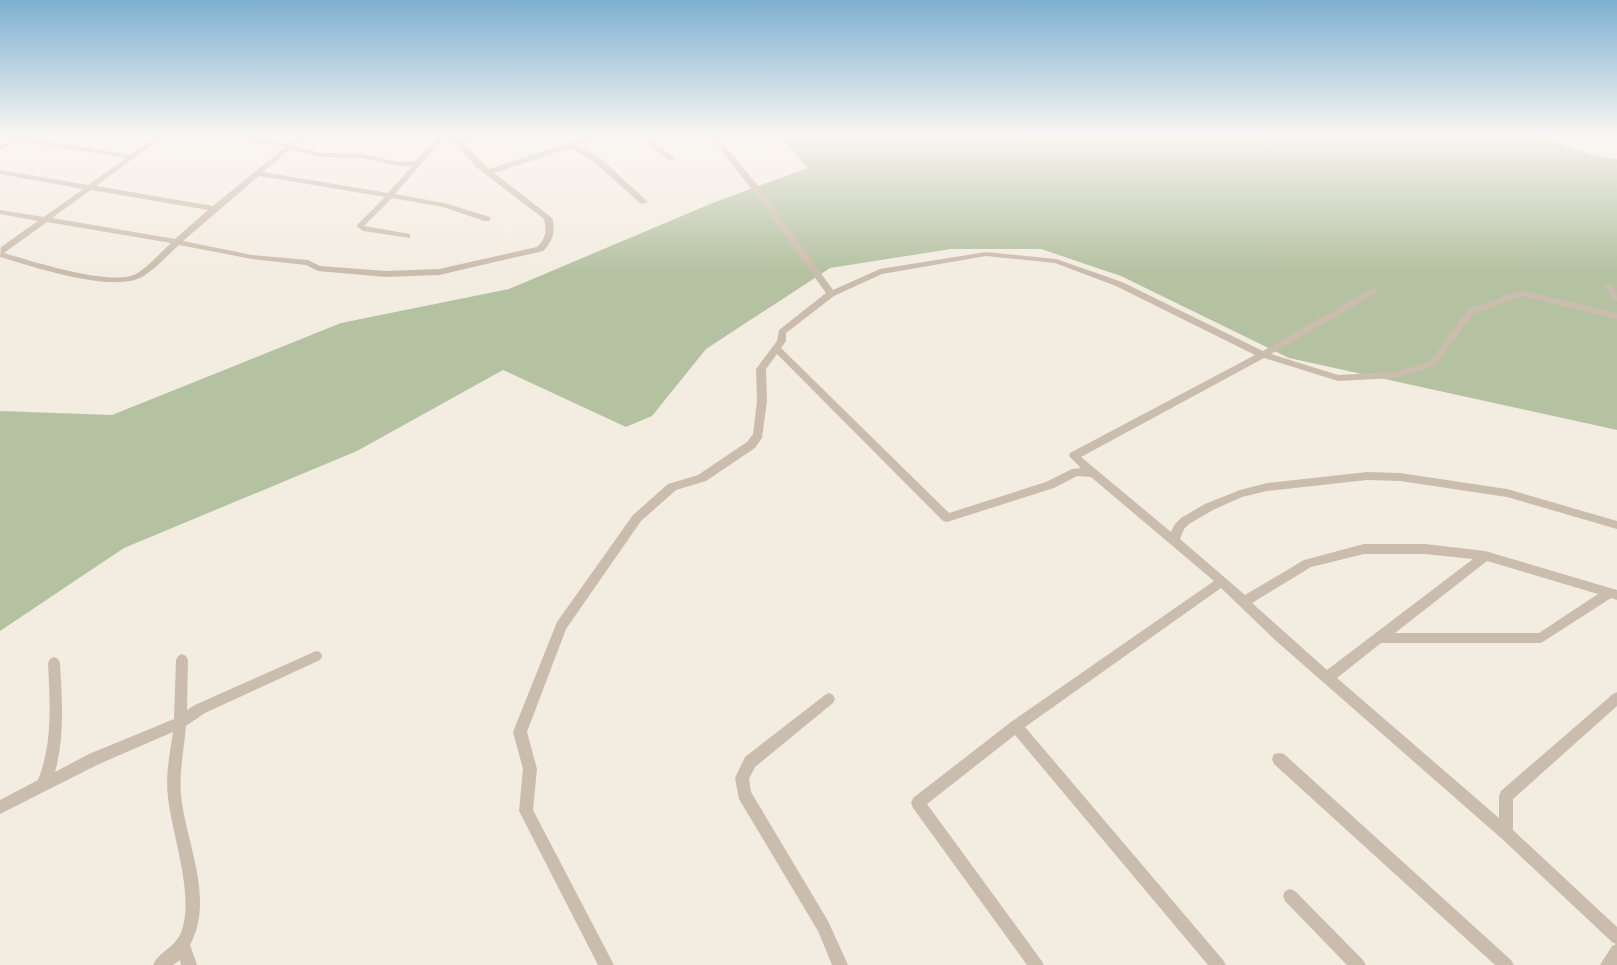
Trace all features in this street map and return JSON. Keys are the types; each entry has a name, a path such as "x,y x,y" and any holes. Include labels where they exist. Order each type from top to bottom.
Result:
{"street":[{"path":"49,181 214,209"},
{"path":"97,181 46,221 4,249 1,255 105,279 131,279 139,276 247,181"},
{"path":"303,181 444,205 487,219"},
{"path":"403,181 360,226 363,229 407,236"},
{"path":"0,212 176,242 252,258 308,263 318,268 386,274 439,272 540,249 544,245 550,234 551,225 548,218 500,181"},
{"path":"621,181 644,202"},
{"path":"750,181 831,294"},
{"path":"606,965 526,811 530,769 520,732 561,626 637,518 672,487 702,478 751,445 758,435 761,412 761,369 781,341 782,332 831,294 880,272 986,254 1056,261 1119,284 1263,356 1338,378 1395,375 1432,364 1470,312 1520,293 1617,316"},
{"path":"1608,287 1617,298"},
{"path":"1374,291 1263,356 1074,456 1222,581 1279,636 1506,833 1617,937"},
{"path":"776,348 947,518 1050,485 1076,472 1093,473"},
{"path":"1174,540 1179,527 1185,521 1209,507 1240,494 1267,487 1376,476 1455,484 1507,493 1617,525"},
{"path":"1244,602 1308,563 1364,549 1425,549 1485,556 1614,593"},
{"path":"1327,678 1485,556"},
{"path":"1036,965 918,803 1016,726 1222,581"},
{"path":"1378,638 1541,638 1614,593"},
{"path":"0,807 94,759 180,723 200,709 316,656"},
{"path":"161,965 175,957 183,947 190,931 189,863 174,796 182,660"},
{"path":"43,787 52,766 57,740 54,663"},
{"path":"1506,833 1506,796 1617,698"},
{"path":"829,699 750,762 742,778 744,794 823,926 840,965"},
{"path":"1016,726 1218,965"},
{"path":"1279,759 1506,965"},
{"path":"1290,896 1358,965"},
{"path":"183,947 189,965"},
{"path":"1608,965 1617,951"}],"green space":[{"path":"772,181 1617,181 1617,430 1289,358 1121,276 1041,249 951,249 830,268 706,349 652,416 626,427 503,370 357,451 124,548 0,631 0,411 112,415 341,323 509,289 715,202"}]}
